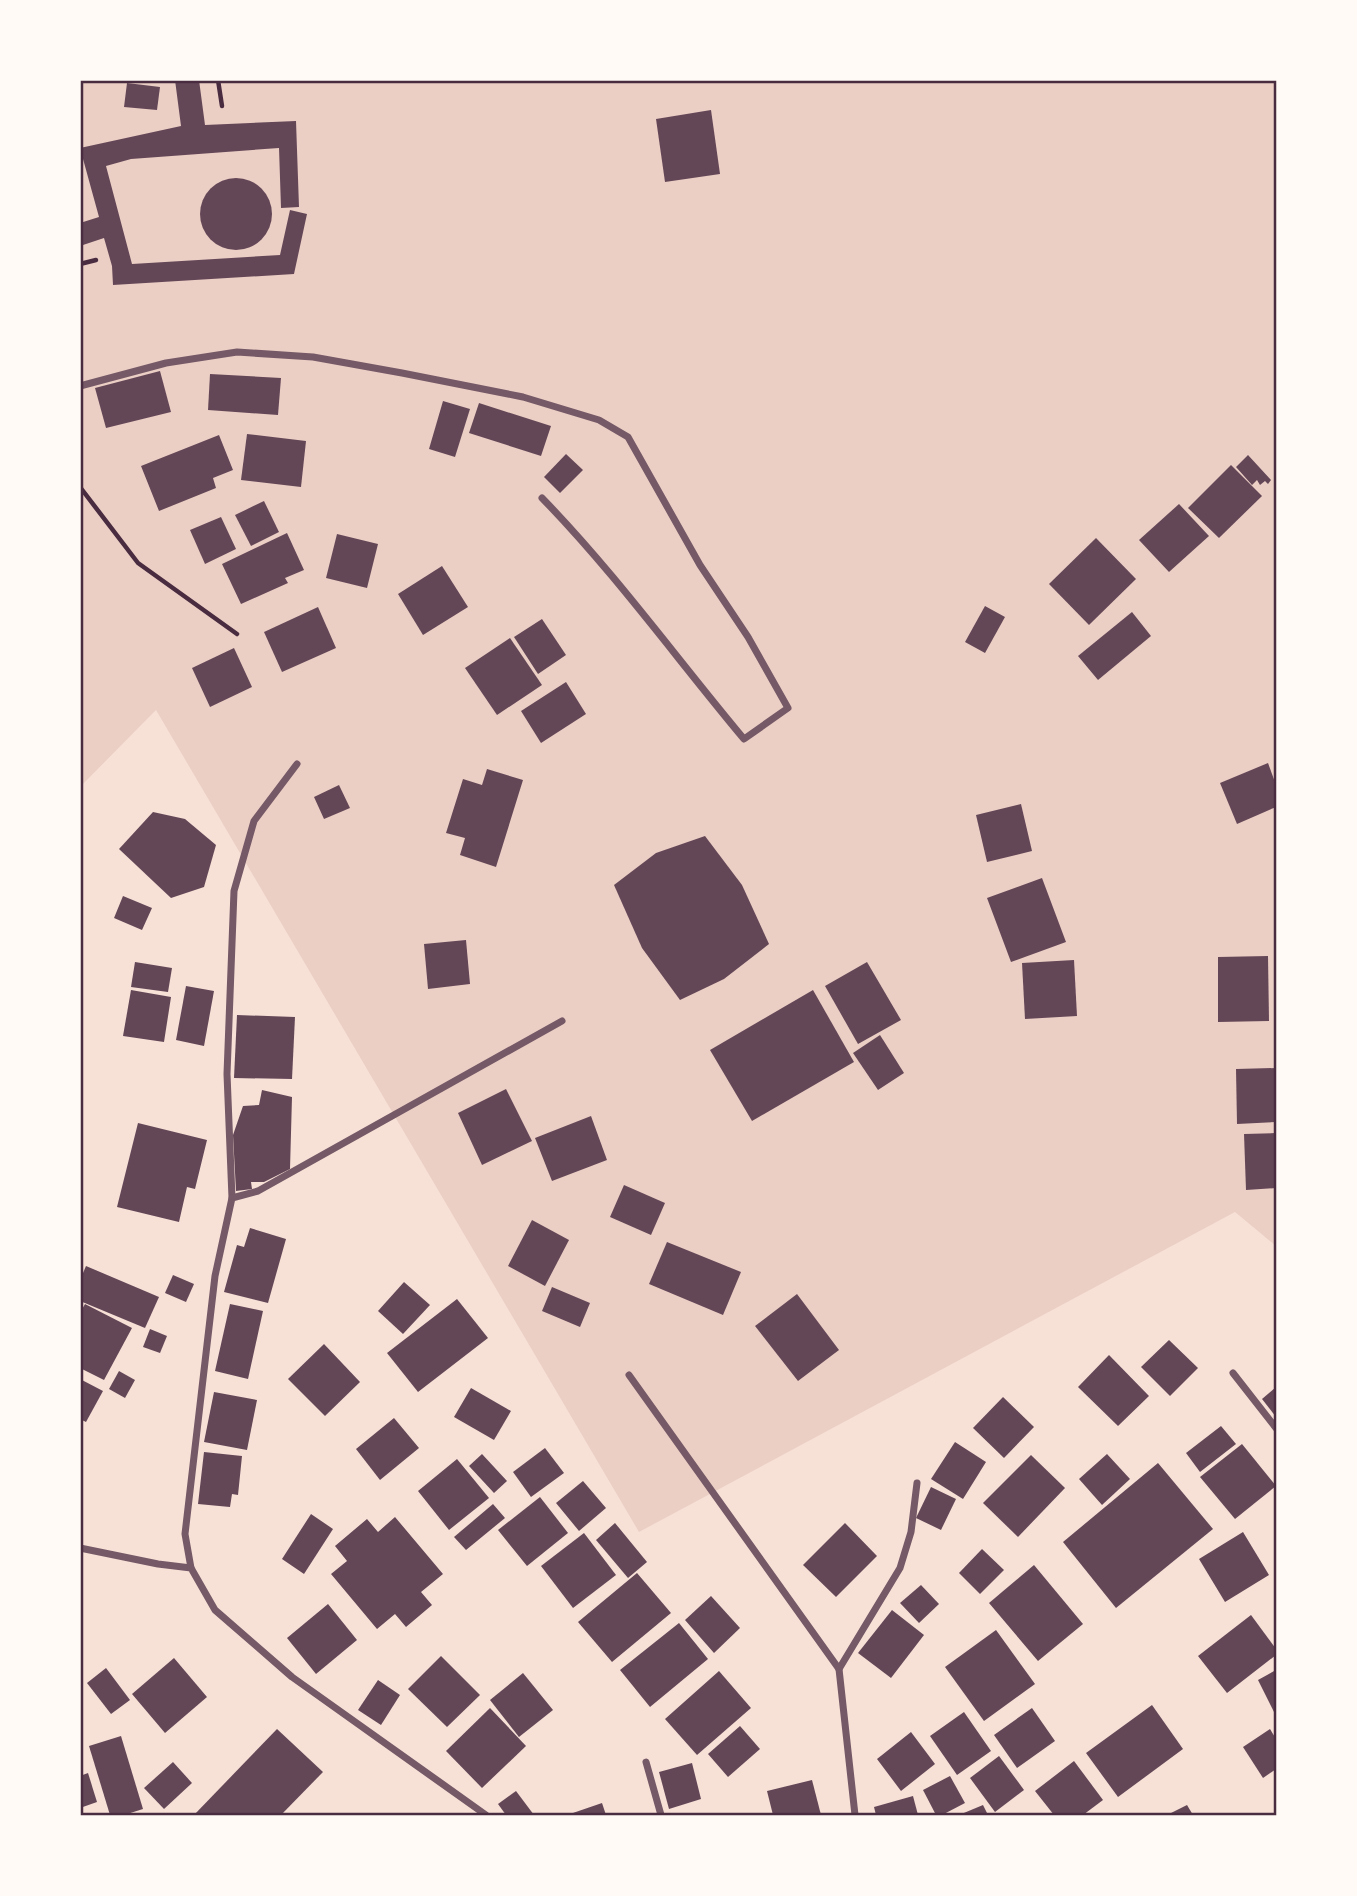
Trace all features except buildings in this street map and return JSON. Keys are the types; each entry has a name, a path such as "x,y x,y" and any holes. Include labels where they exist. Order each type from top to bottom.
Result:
{"street":[{"path":"80,386 166,363 237,352 313,357 402,373 523,397 599,420 628,437 699,565 748,637 788,708 744,739 593,555 542,498"},
{"path":"297,764 254,821 234,891 227,1074 232,1198 215,1276 185,1534 191,1569 215,1610 292,1677 486,1815"},
{"path":"232,1198 258,1191 562,1021"},
{"path":"1233,1373 1276,1428"},
{"path":"629,1376 839,1669 856,1815"},
{"path":"839,1669 900,1568 911,1532 917,1483"},
{"path":"80,1548 191,1569"},
{"path":"646,1762 661,1815"}],"path":[{"path":"218,80 222,106"},
{"path":"80,264 96,260"},
{"path":"80,487 138,563 237,634"}],"shaded area":[{"path":"81,81 1276,81 1276,1246 1235,1212 639,1532 156,710 81,786"}]}
